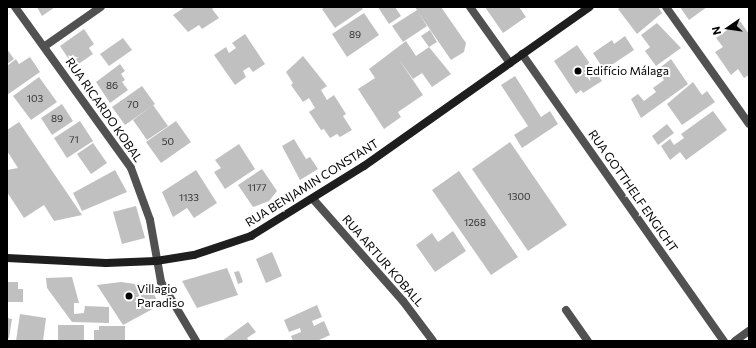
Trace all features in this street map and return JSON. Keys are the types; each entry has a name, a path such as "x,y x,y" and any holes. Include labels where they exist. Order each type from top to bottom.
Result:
{"main road":[{"name":"RUA BENJAMIN CONSTANT","path":"7,258 106,263 156,261 194,255 251,236 314,199 588,7"}],"street":[{"name":"RUA RICARDO KOBAL","path":"15,7 45,46 131,168 150,220 156,261 161,282 196,341"},
{"path":"45,46 101,7"},
{"path":"470,7 510,63"},
{"path":"666,7 749,124"},
{"name":"RUA GOTTHELF ENGICHT","path":"522,54 724,341"},
{"name":"RUA ARTUR KOBALL","path":"314,199 403,300 433,341"},
{"path":"566,310 588,341"},
{"path":"734,341 749,331"}],"building":[{"path":"37,7 55,7 42,16"},
{"path":"185,7 215,7 212,9 219,18 202,29 199,25 188,32 173,15"},
{"path":"325,7 361,7 363,9 335,28 322,9"},
{"path":"378,7 395,7 401,16 389,24"},
{"path":"415,7 441,7 466,43 464,52 451,60 418,12 427,26 403,42 392,26 417,10"},
{"path":"485,7 519,7 526,17 503,33"},
{"path":"621,7 658,7 662,13 637,34 618,9"},
{"path":"680,7 707,7 689,20"},
{"path":"364,13 379,35 347,57 332,34"},
{"path":"740,21 749,34 749,75 744,78 738,69 731,75 715,52 723,47 716,38"},
{"path":"657,23 681,48 656,66 645,51 650,47 641,35"},
{"path":"84,29 94,44 89,48 93,54 74,67 60,46"},
{"path":"430,30 437,42 429,47 421,36"},
{"path":"245,34 265,64 253,72 249,67 243,71 246,77 235,85 214,55 226,47 229,53 236,48 232,43"},
{"path":"625,36 634,50 604,70 593,53 612,40 614,44"},
{"path":"123,38 132,50 109,66 100,54"},
{"path":"406,41 416,56 429,47 451,74 432,87 422,73 413,79 398,58 423,95 398,112 401,117 384,129 358,89 375,78 369,69"},
{"name":"Edifício Málaga","path":"577,45 602,81 583,93 581,90 576,94 554,61"},
{"path":"7,49 14,59 7,64"},
{"path":"303,56 327,86 321,90 327,100 334,95 346,114 343,116 352,130 340,137 337,134 330,138 324,129 321,130 309,112 315,108 309,98 303,102 291,85 293,83 286,72"},
{"path":"30,57 40,72 7,95 7,66 16,59 19,64"},
{"path":"671,59 688,84 641,118 631,99 638,94 644,101 656,92 653,88 664,80 657,70"},
{"path":"120,64 125,71 121,74 125,80 122,82 128,90 110,103 96,82"},
{"path":"515,76 541,117 550,111 558,124 522,148 514,135 528,126 501,85"},
{"path":"39,77 57,102 31,120 13,96"},
{"path":"693,82 702,95 707,91 715,102 682,125 667,104"},
{"path":"142,86 155,104 125,125 112,107"},
{"path":"62,104 73,121 52,135 41,118"},
{"path":"153,105 168,126 147,140 133,120"},
{"path":"713,111 727,130 686,160 680,152 670,160 661,146 670,139 674,145 684,138 681,134"},
{"path":"80,121 93,141 67,158 54,138"},
{"path":"176,121 191,142 161,163 146,142"},
{"path":"19,122 82,215 54,221 44,205 24,218 7,192 7,170 18,168 7,151 7,130"},
{"path":"667,124 674,133 658,145 652,136"},
{"path":"294,139 306,159 310,157 318,169 300,180 282,146"},
{"path":"510,142 567,225 528,251 472,169"},
{"path":"93,143 107,163 91,174 77,154"},
{"path":"239,144 255,169 225,189 214,172 221,168 215,160"},
{"path":"262,169 277,191 269,201 253,207 238,185"},
{"path":"115,170 127,192 82,211 73,193"},
{"path":"196,170 217,203 194,218 187,208 173,217 162,192"},
{"path":"459,171 518,257 491,275 432,190"},
{"path":"136,206 145,238 122,244 113,212"},
{"path":"453,231 466,251 435,272 416,245 432,233 438,242"},
{"path":"272,252 282,276 266,283 256,259"},
{"path":"227,268 238,295 197,308 182,281"},
{"path":"239,271 243,282 238,284 234,272"},
{"path":"72,277 79,303 74,303 74,314 84,313 85,306 109,307 109,323 72,322 47,288 46,278"},
{"path":"7,282 18,282 18,289 23,289 23,302 7,302"},
{"name":"Villagio Paradiso","path":"121,282 149,286 160,305 123,325 97,285"},
{"path":"317,305 322,317 312,321 314,326 324,321 330,335 317,341 293,341 291,336 301,332 300,328 289,332 284,320"},
{"path":"20,314 46,318 43,341 16,341"},
{"path":"7,318 12,319 9,338 7,338"},
{"path":"248,322 256,332 247,338 249,341 222,341"},
{"path":"58,325 84,325 84,341 58,341"},
{"path":"99,326 125,326 125,341 94,341 94,330 99,330"}],"place":[{"name":"Edifício Málaga","path":"578,71"},
{"name":"Villagio Paradiso","path":"129,296"}]}
